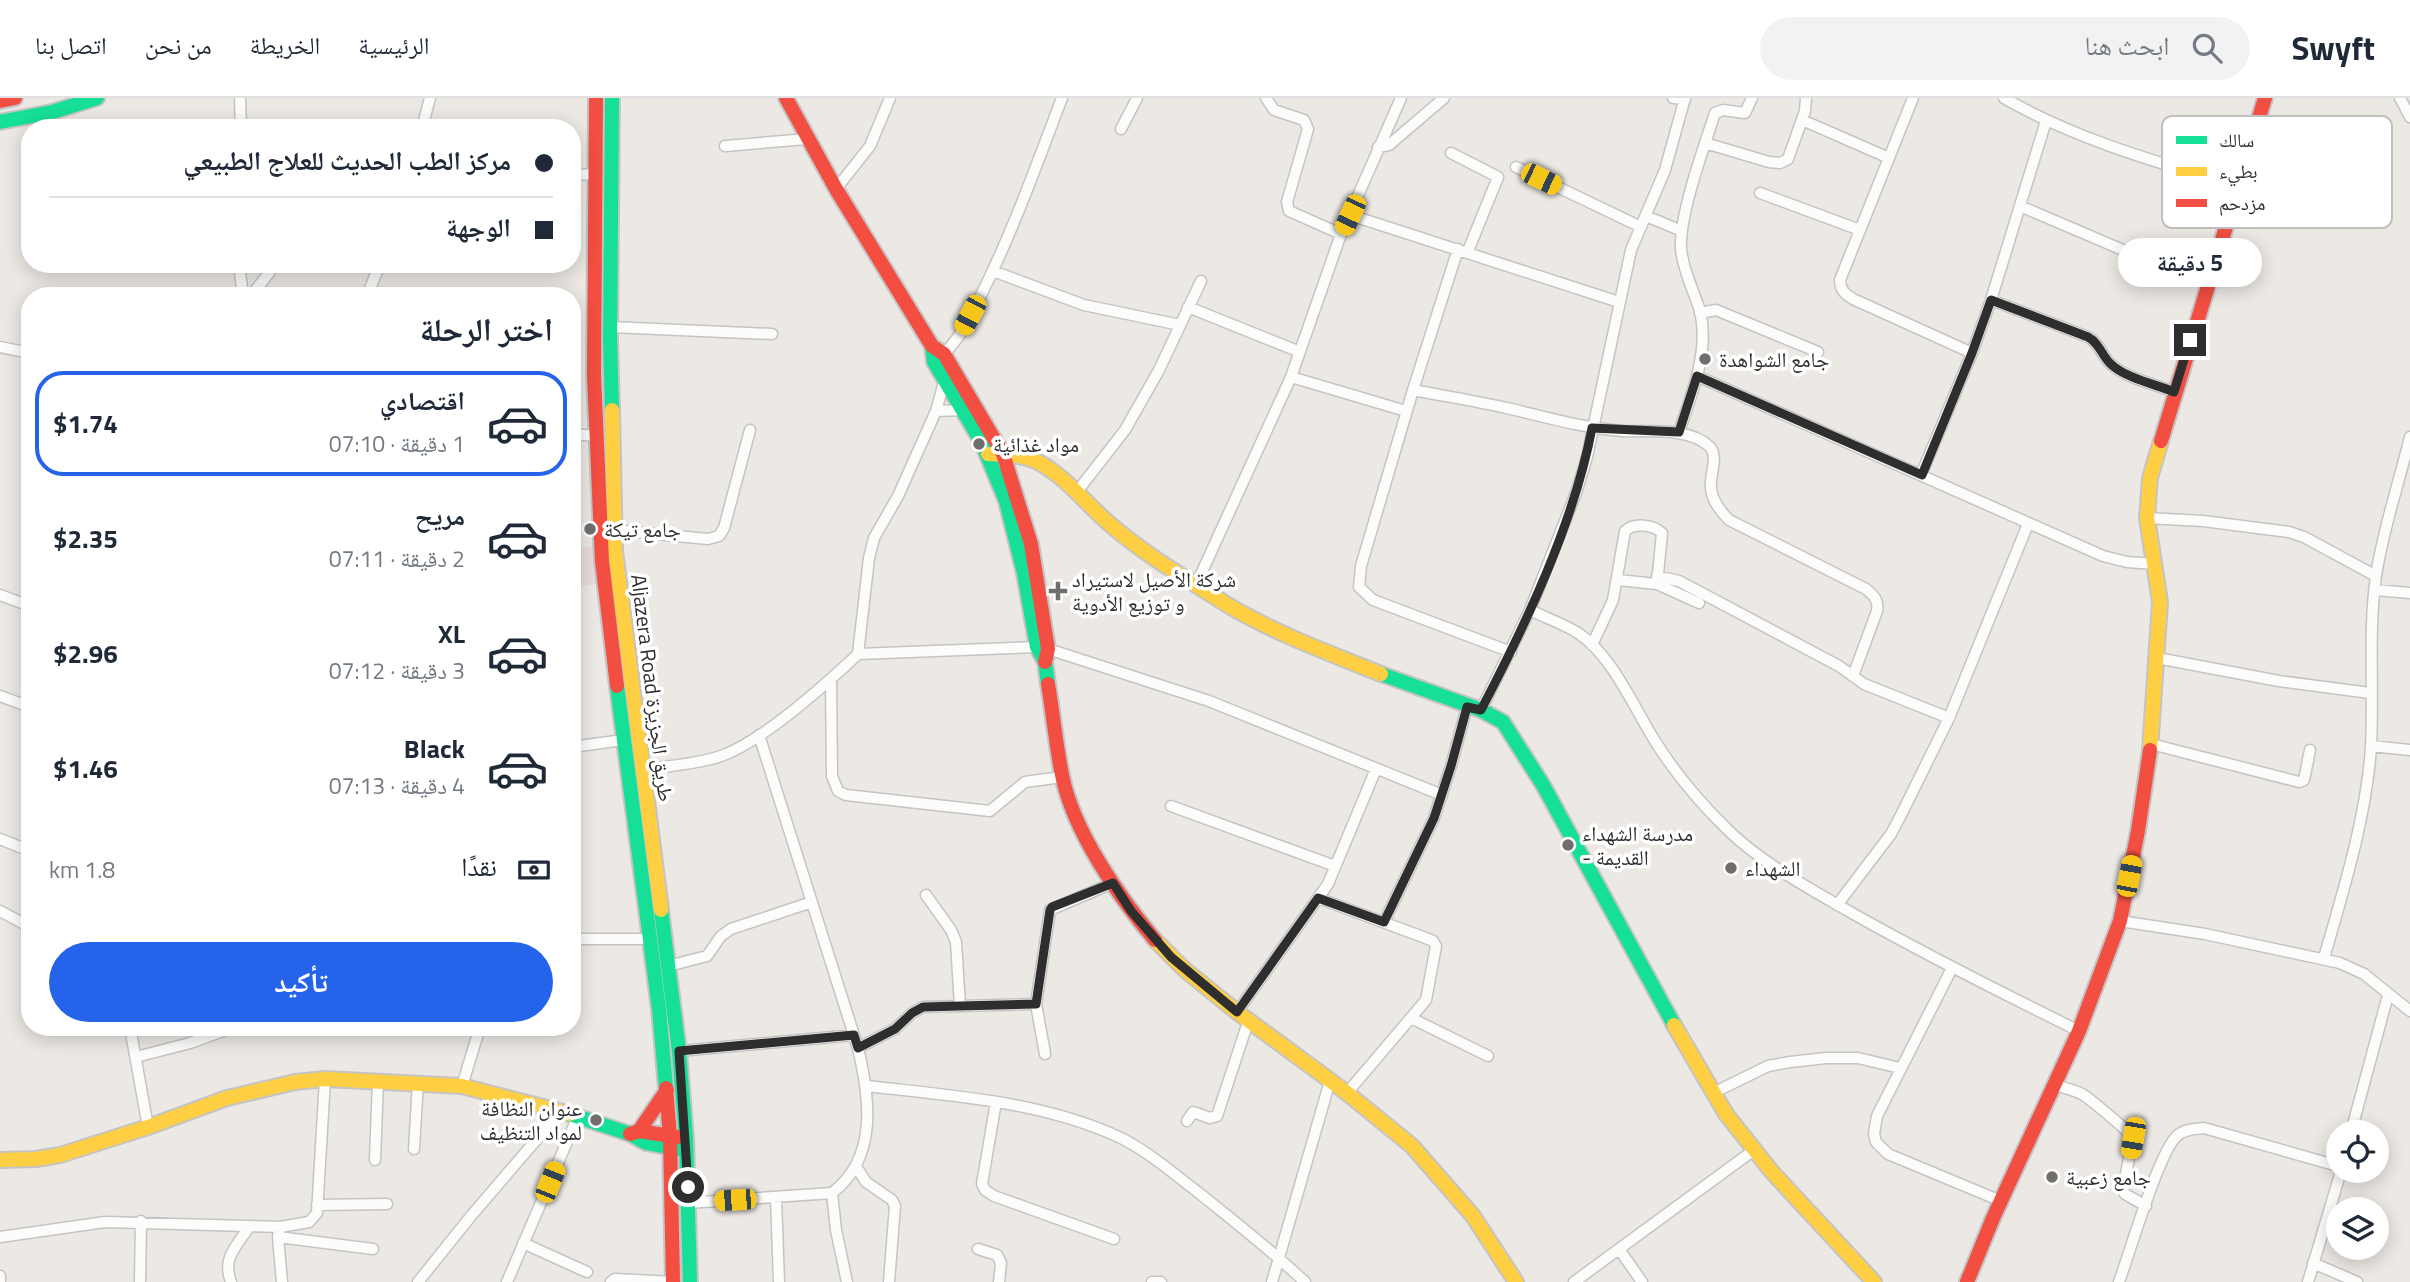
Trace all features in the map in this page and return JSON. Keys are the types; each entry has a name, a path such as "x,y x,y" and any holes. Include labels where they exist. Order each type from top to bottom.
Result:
{"street":[{"path":"0,101 15,98"},
{"path":"0,122 51,112 97,98"},
{"path":"240,98 241,119"},
{"path":"424,119 430,98"},
{"name":"Aljazera Road طريق الجزيزة","path":"596,98 596,436 602,561 667,1089 673,1282"},
{"name":"Aljazera Road طريق الجزيزة","path":"612,98 614,530 621,610 679,1051 686,1145 690,1282"},
{"path":"786,98 836,190 937,354 1003,454 1031,544 1043,653 1062,777 1085,836 1113,883 1131,911 1171,957 1243,1016 1396,1131 1473,1216 1516,1282"},
{"path":"836,190 870,146 890,98"},
{"path":"937,354 959,337 993,271 1021,207 1062,98"},
{"path":"1121,129 1137,98"},
{"path":"1266,98 1274,110 1304,120 1308,129 1287,202 1289,211 1341,234"},
{"path":"1196,586 1291,377 1341,234 1401,98"},
{"path":"1378,147 1389,145 1444,98"},
{"path":"1384,922 1434,818 1474,709 1511,652 1530,610 1576,493 1631,250 1665,170 1685,98 1673,98"},
{"path":"1679,432 1697,376 1703,333 1700,313 1683,264 1682,231 1715,113 1723,110 1745,113 1752,98"},
{"path":"1705,143 1780,163 1791,155 1806,98"},
{"path":"1913,98 1840,280 1842,289 1846,295 1972,353"},
{"path":"2004,98 2019,102 2046,121 2162,164"},
{"path":"2259,116 2265,98"},
{"path":"2400,98 2410,117"},
{"path":"1802,120 1889,158"},
{"path":"1922,475 1991,300 2046,121"},
{"path":"724,146 807,139"},
{"path":"1451,153 1498,177 1463,250 1413,390 1358,576 1359,587 1373,600 1511,652"},
{"path":"1516,167 1641,227"},
{"path":"581,175 596,174"},
{"path":"1760,193 1860,230"},
{"path":"2020,206 2123,250"},
{"path":"1350,215 1619,302"},
{"path":"1646,216 1682,231"},
{"path":"1967,1282 2079,1031 2120,921 2138,831 2151,744 2157,658 2160,602 2147,518 2150,478 2224,228"},
{"path":"993,271 1084,305 1180,326"},
{"path":"258,287 269,273"},
{"path":"1076,493 1125,430 1159,370 1201,281"},
{"path":"1991,300 2096,341 2108,362 2116,369 2174,392"},
{"path":"1188,307 1300,352"},
{"path":"1700,313 1716,310 1818,352"},
{"path":"611,327 772,334"},
{"path":"0,347 21,351"},
{"path":"937,354 945,379 988,454 1015,533 1043,653"},
{"path":"1697,376 2103,555 2127,562 2155,564"},
{"path":"1291,377 1406,411"},
{"path":"859,654 869,558 874,538 898,496 936,411 945,379"},
{"path":"1413,390 1592,428 1679,432 1708,445 1713,450 1710,488 1720,511 1729,520 1866,589 1875,597 1879,605 1853,676"},
{"path":"936,411 963,410"},
{"path":"614,530 708,539 719,536 724,528 750,430"},
{"path":"581,435 596,436"},
{"path":"2324,958 2346,880 2366,786 2371,746 2370,693 2376,576 2410,437"},
{"path":"988,454 1020,456 1040,463 1144,552 1230,606 1308,645 1474,709 1503,723 1543,785 1634,956 1713,1093 1754,1150 1874,1282"},
{"path":"2147,518 2288,532 2304,537 2376,576"},
{"path":"1837,905 1891,834 1949,718 2028,524"},
{"path":"1592,645 1613,600 1625,531 1635,525 1658,529 1662,533 1657,580"},
{"path":"1618,580 1679,581 1839,666 1864,684 1949,718"},
{"path":"1657,580 1699,603"},
{"path":"2375,590 2410,593"},
{"path":"0,595 21,603"},
{"path":"1530,610 1578,633 1592,645 1618,678 1662,751 1689,788 1730,832 1751,849 1837,905 1952,968 2079,1031"},
{"path":"642,770 720,757 759,736 859,654 1043,653 1209,701 1442,795"},
{"path":"2157,658 2279,681 2370,693"},
{"path":"831,679 832,776 838,791 846,795 990,811 1025,782 1062,777"},
{"path":"0,696 21,704"},
{"path":"688,1203 832,1194 856,1168 867,1114 867,1086 858,1048 759,736"},
{"path":"581,746 623,740"},
{"path":"2151,744 2299,782 2304,780 2310,750"},
{"path":"2371,746 2410,750"},
{"path":"1187,1121 1193,1112 1210,1118 1217,1115 1243,1016 1318,898 1335,866 1376,769"},
{"path":"1171,806 1335,866"},
{"path":"0,839 21,847"},
{"path":"1045,1054 1036,1004 1050,910 1113,883"},
{"path":"926,895 957,942 960,1006"},
{"path":"1318,898 1423,937 1436,946 1426,1000 1347,1093"},
{"path":"668,966 707,956 721,936 731,929 812,902"},
{"path":"0,911 21,922"},
{"path":"2120,921 2205,934 2324,958 2356,969 2410,1011"},
{"path":"581,939 650,939"},
{"path":"1952,968 1877,1115 1874,1134 1881,1149 2001,1201"},
{"path":"2354,1120 2388,995"},
{"path":"858,1048 895,1029 923,1007 1036,1004"},
{"path":"1411,1018 1488,1056"},
{"path":"679,1051 854,1035"},
{"path":"132,1036 148,1127"},
{"path":"136,1057 208,1036"},
{"path":"462,1086 477,1036"},
{"path":"1713,1093 1769,1066 1790,1062 1858,1058 1900,1068"},
{"path":"0,1160 60,1155 227,1098 295,1082 325,1079 462,1086 561,1111 639,1136 686,1145"},
{"path":"279,1232 309,1222 317,1213 325,1079"},
{"path":"1272,1282 1330,1080"},
{"path":"375,1160 379,1081"},
{"path":"414,1149 418,1082"},
{"path":"2056,1085 2081,1094 2130,1131 2133,1138 2123,1189 2125,1194 2146,1206"},
{"path":"867,1086 996,1102 1048,1112 1132,1144 1188,1184 1280,1258 1305,1282"},
{"path":"639,1136 667,1089"},
{"path":"996,1102 982,1184 985,1190 994,1196 1114,1239"},
{"path":"418,1282 561,1111"},
{"path":"506,1282 578,1116"},
{"path":"2119,1282 2159,1166 2178,1135 2204,1128 2326,1163"},
{"path":"639,1136 660,1154 670,1177"},
{"path":"1574,1282 1754,1150"},
{"path":"856,1168 866,1182 892,1200 895,1206 889,1282"},
{"path":"2308,1282 2337,1183"},
{"path":"832,1194 836,1230 847,1282"},
{"path":"776,1198 779,1282"},
{"path":"317,1205 387,1204"},
{"path":"0,1237 105,1222 141,1221 249,1227 373,1248"},
{"path":"140,1282 141,1221"},
{"path":"231,1282 226,1269 227,1262 249,1227"},
{"path":"279,1232 282,1282"},
{"path":"523,1243 587,1272"},
{"path":"978,1249 997,1255 1000,1263 999,1282"},
{"path":"1619,1249 1642,1282"},
{"path":"2313,1263 2357,1282"},
{"path":"0,1276 0,1282"},
{"path":"611,1282 615,1279 673,1282"},
{"path":"1152,1282 1161,1282"}],"shaded area":[{"path":"598,546 602,583 581,586 581,548"}],"traffic: fast":[{"path":"0,122 52,112 97,98"},
{"path":"612,98 612,410"},
{"path":"932,346 934,362 982,443 1006,501 1024,573 1037,647 1045,662 1048,684"},
{"path":"1381,674 1481,710 1503,722 1543,785 1674,1025"},
{"path":"617,686 659,1009 666,1088"},
{"path":"661,910 679,1051 686,1138 690,1282"},
{"path":"570,1114 630,1134 646,1143 677,1149"}],"traffic: slow":[{"path":"612,410 615,551 661,910"},
{"path":"2150,750 2160,602 2147,518 2150,478 2161,441"},
{"path":"988,454 1021,456 1040,463 1059,476 1125,537 1226,604 1282,633 1381,674"},
{"path":"1155,940 1184,969 1237,1012 1347,1093 1412,1146 1473,1216 1516,1282"},
{"path":"1674,1025 1726,1114 1772,1172 1874,1282"},
{"path":"0,1160 60,1155 227,1098 295,1082 325,1079 462,1086 570,1114"}],"traffic: jam":[{"path":"0,101 15,98"},
{"path":"596,98 594,375 602,561 617,686"},
{"path":"786,98 836,189 932,346 944,354 1003,454 1031,544 1048,649 1045,662"},
{"path":"2260,116 2265,98"},
{"path":"2161,441 2226,228"},
{"path":"1048,684 1062,775 1076,818 1113,884 1155,940"},
{"path":"1967,1282 1993,1218 2079,1031 2120,921 2138,831 2150,750"},
{"path":"666,1088 670,1137 673,1282"},
{"path":"639,1131 667,1090"},
{"path":"630,1134 639,1131 677,1137"}],"place":[{"name":"جامع الشواهدة","path":"1705,359"},
{"name":"مواد غذائية","path":"979,444"},
{"name":"جامع تيكة","path":"590,529"},
{"name":"شركة الأصيل لاستيراد و توزيع الأدوية","path":"1058,591"},
{"name":"مدرسة الشهداء - القديمة","path":"1568,845"},
{"name":"الشهداء","path":"1731,868"},
{"name":"عنوان النظافة لمواد التنظيف","path":"596,1120"},
{"name":"جامع زعبية","path":"2052,1177"}],"route":[{"path":"688,1187 679,1051 854,1035 858,1048 881,1038 923,1007 1036,1004 1050,910 1113,883 1131,911 1171,957 1237,1012 1318,898 1384,922 1434,818 1467,707 1481,710 1530,610 1576,493 1592,428 1679,432 1697,376 1922,475 1991,300 2096,341 2108,362 2116,369 2174,392 2190,340"}]}
